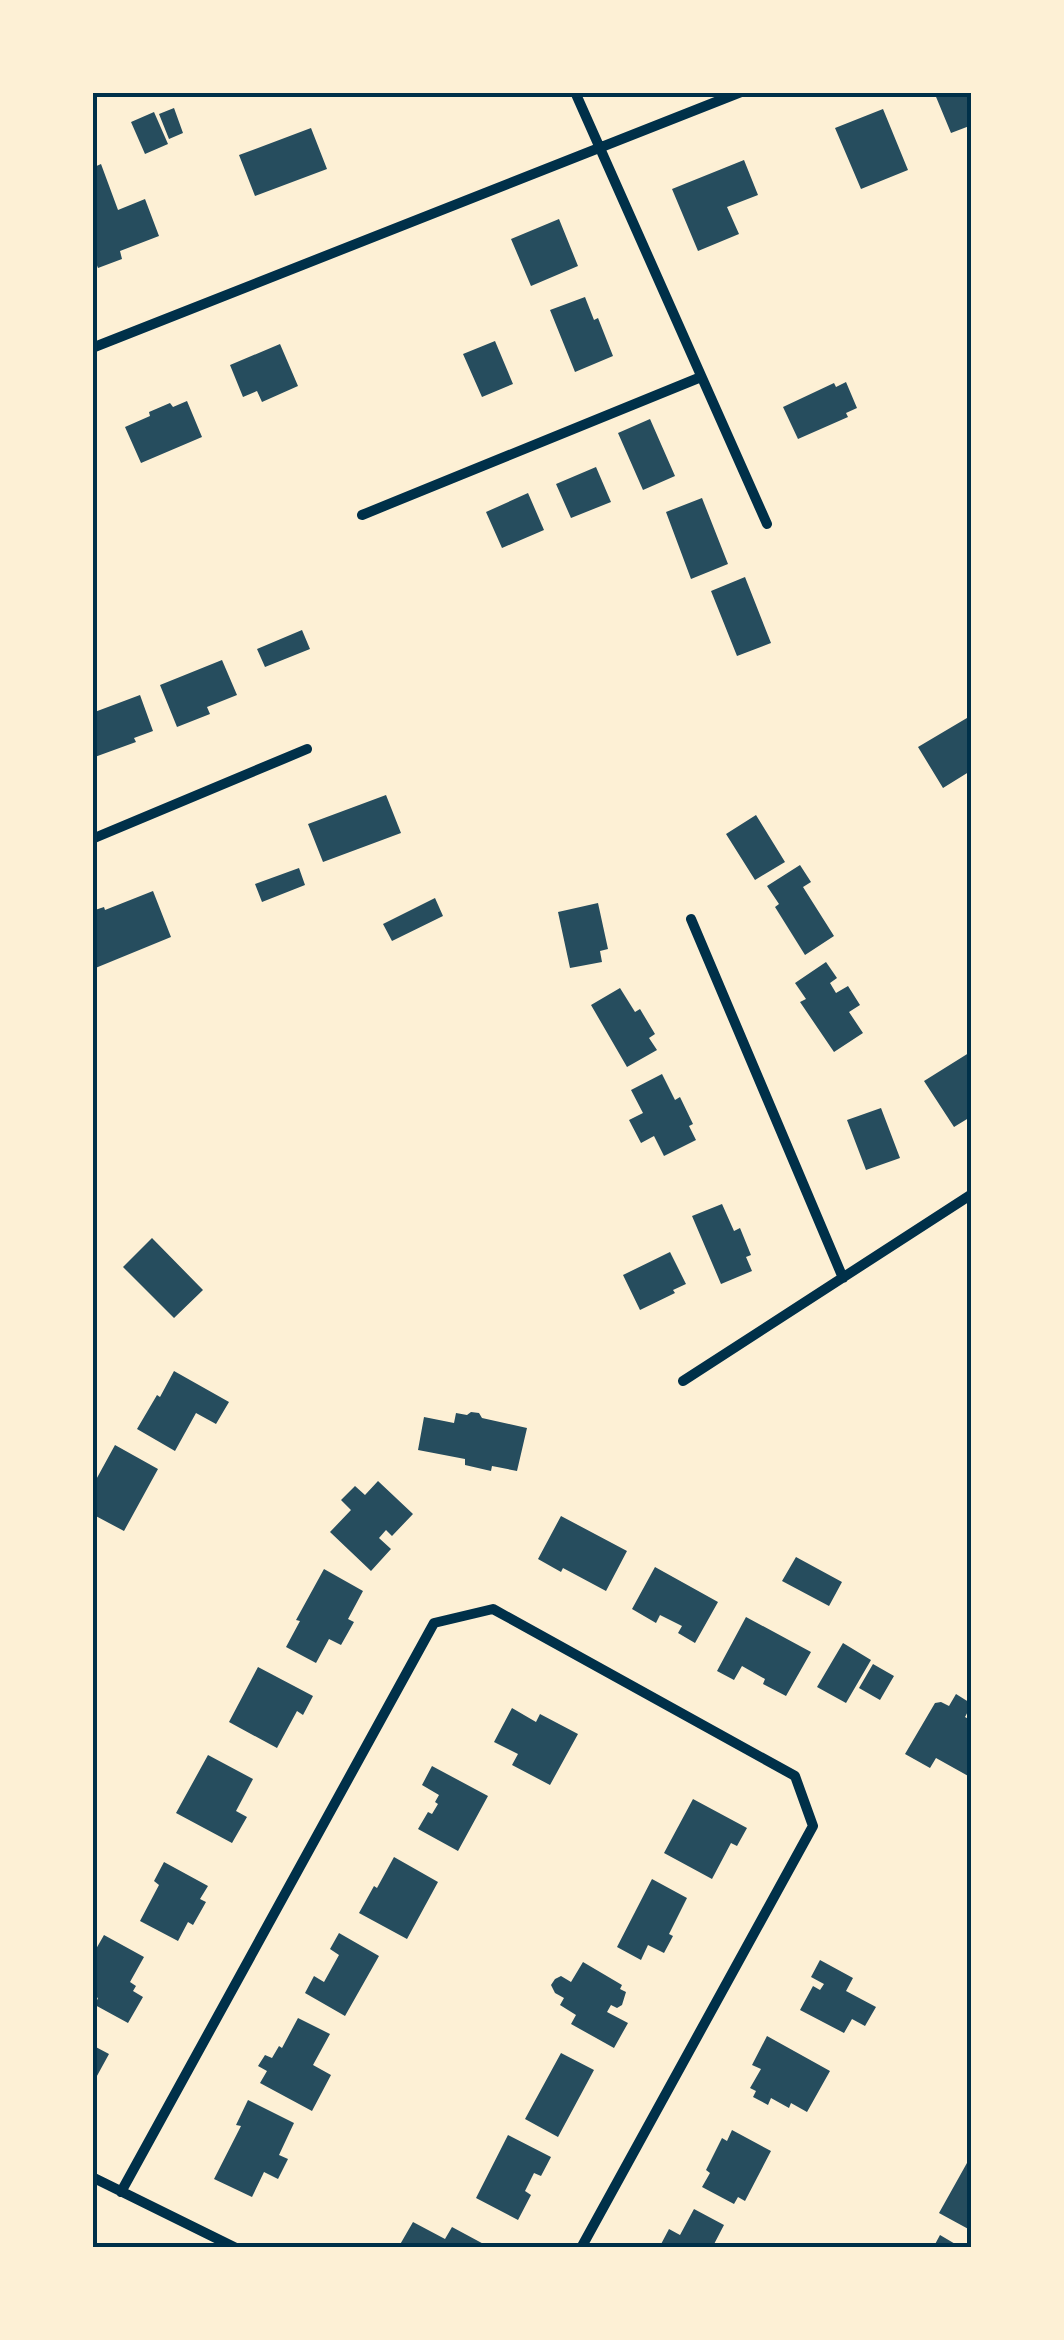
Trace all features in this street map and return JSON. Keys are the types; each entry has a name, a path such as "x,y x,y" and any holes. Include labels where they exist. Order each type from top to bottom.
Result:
{"street":[{"path":"575,92 768,524"},
{"path":"92,348 741,92"},
{"path":"362,516 702,377"},
{"path":"92,839 308,749"},
{"path":"690,919 842,1278"},
{"path":"683,1381 972,1194"},
{"path":"122,2192 434,1623 493,1609 795,1776 813,1826 581,2248"},
{"path":"92,2177 236,2248"}],"building":[{"path":"934,92 972,92 972,125 951,133"},
{"path":"174,108 183,133 169,139 159,114"},
{"path":"883,109 908,170 861,189 835,128"},
{"path":"154,112 168,144 145,154 131,122"},
{"path":"311,128 327,169 255,196 239,155"},
{"path":"744,160 758,195 727,207 739,234 698,251 672,189"},
{"path":"101,164 118,210 145,199 159,236 120,251 122,259 98,268 92,253 92,168"},
{"path":"559,219 578,266 531,286 511,239"},
{"path":"585,297 613,356 575,372 550,310"},
{"path":"495,341 513,384 482,397 463,354"},
{"path":"280,344 298,386 262,402 257,391 243,397 230,365"},
{"path":"846,382 857,408 846,413 848,417 798,439 783,407 834,383 836,387"},
{"path":"187,401 202,437 141,463 125,427 170,403 173,407"},
{"path":"650,419 675,476 643,490 618,433"},
{"path":"596,467 611,502 571,518 556,484"},
{"path":"528,493 544,530 502,548 486,512"},
{"path":"702,498 728,564 691,579 666,512"},
{"path":"745,577 771,643 737,656 711,591"},
{"path":"302,630 310,649 265,667 257,649"},
{"path":"222,660 237,695 207,707 210,714 177,727 160,685"},
{"path":"140,695 153,731 134,738 136,742 92,758 92,713"},
{"path":"972,715 972,770 943,788 918,747"},
{"path":"386,795 401,833 323,862 308,824"},
{"path":"756,815 785,862 755,880 726,834"},
{"path":"800,865 811,882 803,887 834,936 805,955 775,907 779,904 767,886"},
{"path":"299,868 305,885 262,902 255,884"},
{"path":"153,891 171,937 93,969 92,911 104,907 105,910"},
{"path":"435,898 443,916 392,941 383,924"},
{"path":"598,903 608,949 600,951 602,962 570,968 558,912"},
{"path":"826,962 837,978 830,983 836,993 848,986 860,1005 849,1012 863,1033 834,1052 800,1002 806,999 795,983"},
{"path":"620,988 635,1012 640,1009 655,1034 649,1038 657,1050 627,1067 591,1005"},
{"path":"972,1051 972,1116 954,1127 924,1081"},
{"path":"662,1074 675,1100 680,1097 696,1140 664,1156 654,1136 641,1143 629,1120 643,1113 631,1090"},
{"path":"881,1108 900,1158 866,1170 847,1120"},
{"path":"722,1204 734,1231 740,1228 751,1255 746,1257 752,1271 721,1284 692,1216"},
{"path":"152,1238 203,1290 174,1318 123,1267"},
{"path":"670,1252 686,1284 640,1310 623,1275"},
{"path":"174,1371 229,1402 216,1424 196,1413 175,1451 137,1429"},
{"path":"471,1412 527,1428 517,1471 492,1466 491,1471 465,1465 465,1459 418,1450 424,1417 454,1423 456,1413"},
{"path":"115,1445 158,1469 124,1531 92,1514 92,1487"},
{"path":"378,1481 413,1514 392,1536 386,1530 379,1538 391,1549 371,1571 330,1532 351,1510 341,1500 355,1486 365,1495"},
{"path":"561,1516 627,1551 606,1591 538,1559"},
{"path":"796,1557 842,1582 829,1606 782,1581"},
{"path":"655,1567 718,1602 695,1643 678,1633 682,1626 660,1615 656,1623 632,1609"},
{"path":"324,1569 363,1591 348,1619 354,1622 341,1645 329,1639 316,1663 286,1647"},
{"path":"746,1617 811,1652 786,1696 763,1684 765,1679 742,1666 734,1680 717,1671"},
{"path":"843,1643 871,1660 846,1703 817,1687"},
{"path":"873,1664 894,1676 880,1700 859,1688"},
{"path":"258,1667 313,1696 303,1715 297,1711 277,1748 229,1722"},
{"path":"956,1694 972,1704 965,1717 972,1721 970,1777 936,1758 930,1768 905,1754 935,1703 949,1706"},
{"path":"512,1708 536,1722 540,1714 578,1734 550,1785 512,1765 518,1754 494,1742"},
{"path":"208,1755 253,1779 236,1811 247,1817 232,1843 176,1813"},
{"path":"432,1766 488,1796 458,1851 418,1829 438,1804 435,1802 439,1795 422,1785"},
{"path":"693,1799 747,1828 737,1846 731,1843 712,1879 664,1853"},
{"path":"394,1857 438,1882 407,1939 359,1913"},
{"path":"164,1862 208,1886 200,1899 206,1902 178,1941 140,1921 159,1885 154,1881"},
{"path":"652,1879 687,1898 664,1953 648,1945 641,1960 617,1947"},
{"path":"339,1933 379,1956 345,2016 305,1993 314,1976 324,1982 339,1955 330,1949"},
{"path":"104,1935 144,1957 130,1982 136,1986 133,1991 143,1997 128,2023 95,2005 98,1998 92,1995 92,1956"},
{"path":"820,1960 853,1978 846,1991 876,2007 865,2026 852,2019 844,2033 800,2010 813,1986 820,1990 824,1984 811,1977"},
{"path":"583,1962 622,1985 620,1989 626,1992 622,2005 611,2005 607,2012 628,2023 614,2048 571,2024 576,2015 560,2005 564,1998 551,1985 561,1976 571,1982"},
{"path":"298,2018 330,2034 313,2065 331,2075 312,2111 260,2083 267,2071 258,2066 265,2055 272,2058 279,2046 282,2048"},
{"path":"767,2036 830,2071 807,2112 791,2103 789,2108 771,2098 768,2105 753,2097 756,2091 750,2088 761,2069 752,2065"},
{"path":"92,2045 109,2054 92,2085"},
{"path":"561,2053 594,2070 558,2137 525,2119"},
{"path":"248,2100 294,2123 279,2155 288,2159 278,2179 264,2172 252,2197 214,2179 241,2126 236,2125"},
{"path":"732,2130 771,2151 745,2201 738,2197 734,2204 702,2187 722,2138 727,2141"},
{"path":"508,2135 551,2157 541,2176 534,2173 525,2191 531,2195 518,2220 476,2198"},
{"path":"972,2154 972,2231 939,2213"},
{"path":"694,2209 724,2225 712,2248 659,2248 669,2229 680,2235"},
{"path":"413,2222 445,2239 452,2227 491,2248 398,2248"},
{"path":"940,2235 962,2248 933,2248"}]}
